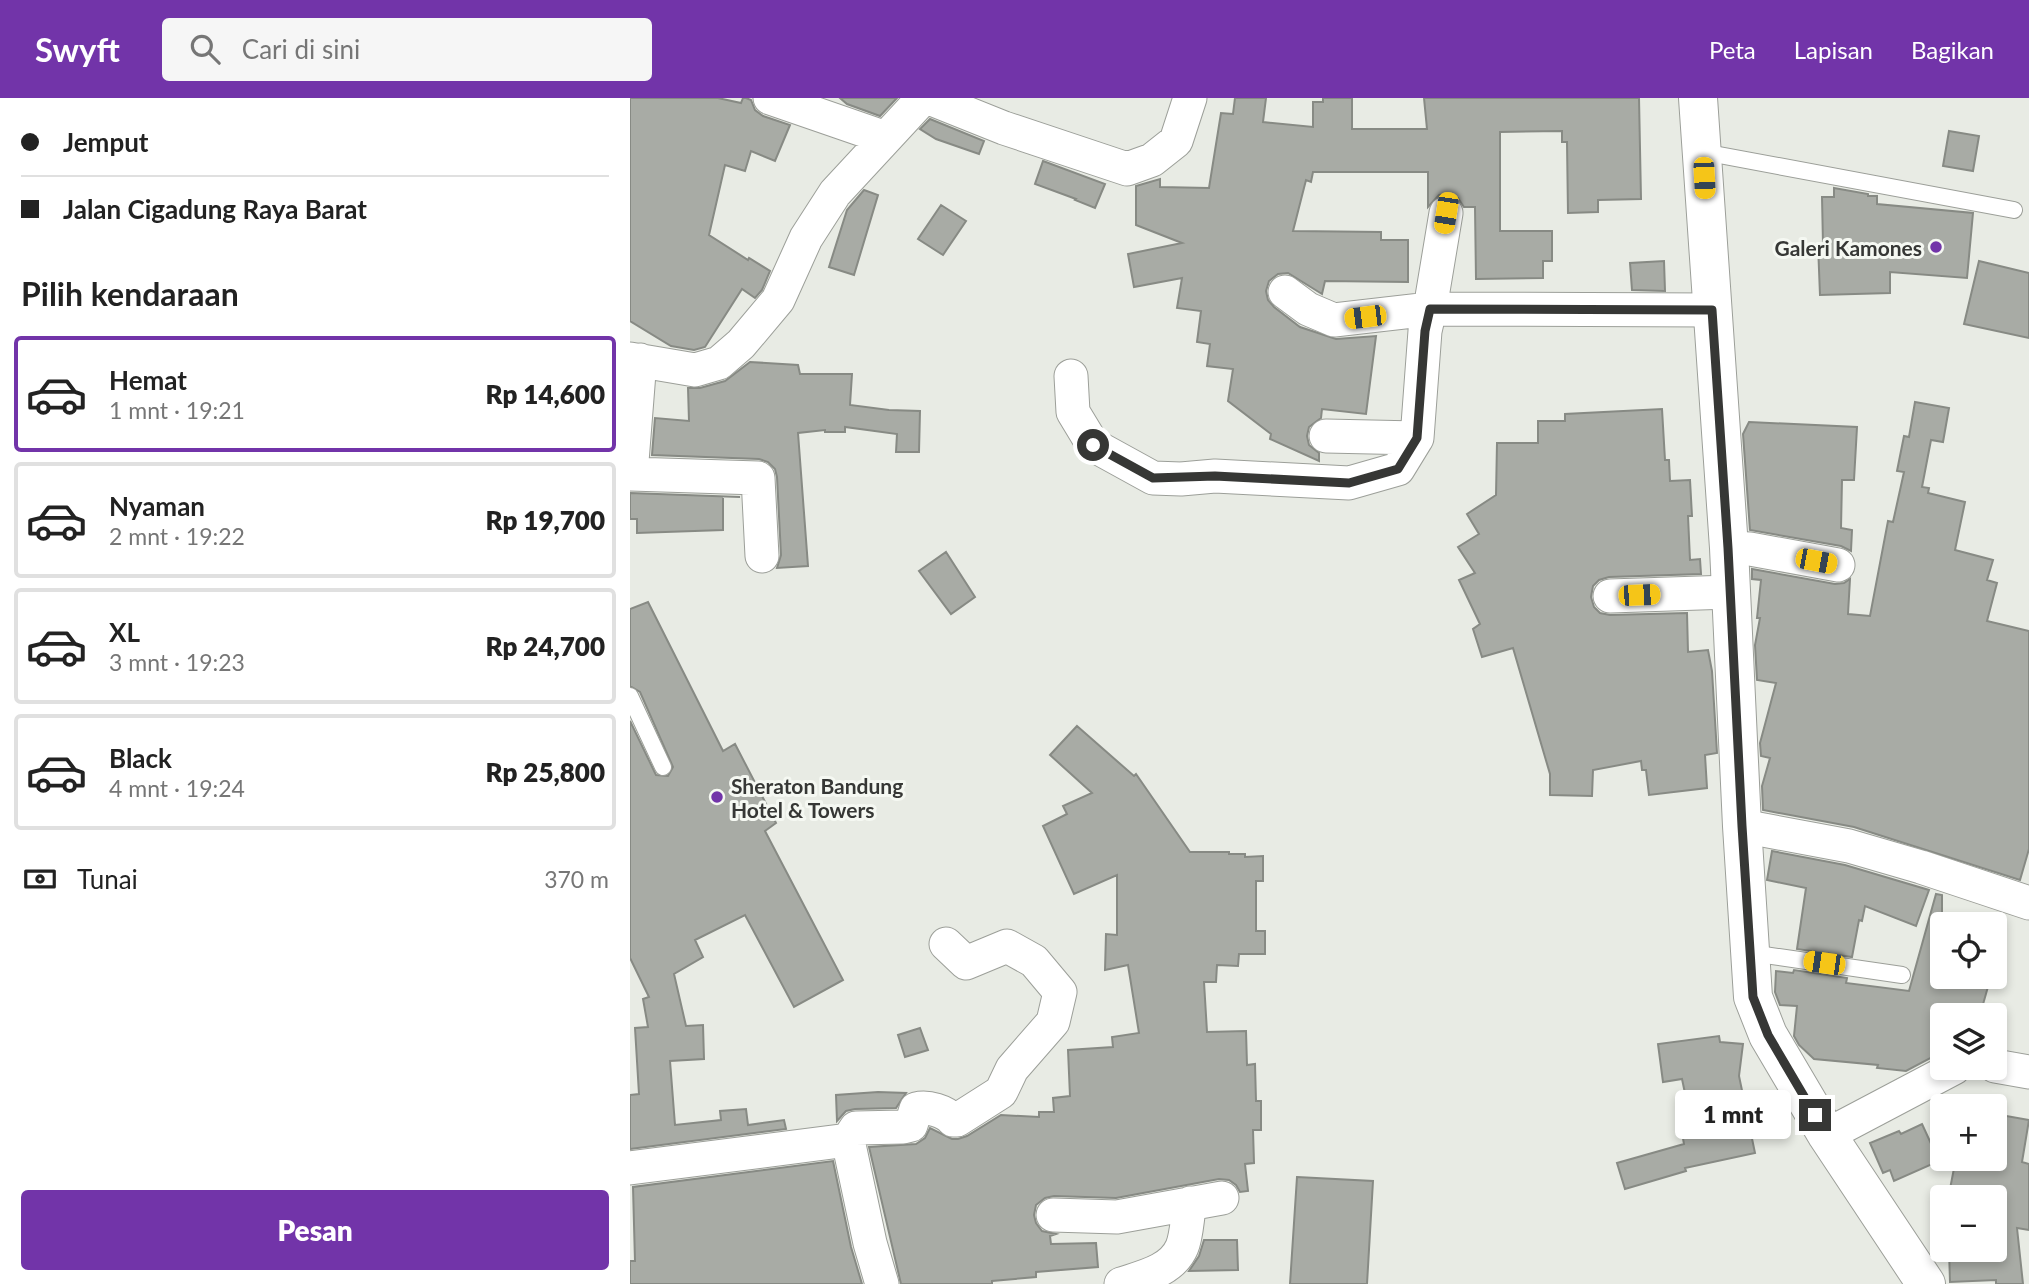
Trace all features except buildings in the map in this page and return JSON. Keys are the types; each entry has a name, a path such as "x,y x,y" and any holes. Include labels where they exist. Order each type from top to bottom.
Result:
{"street":[{"path":"770,98 886,138"},
{"path":"762,556 758,478 631,474 635,360 695,370 719,363 741,344 778,300 806,239 835,193 923,98"},
{"path":"929,98 1004,128 1127,169 1152,160 1176,141 1190,98"},
{"path":"1698,98 1728,548 1753,997 1768,1035 1827,1135 1926,1284"},
{"path":"1071,376 1073,412 1093,445 1153,478 1215,476 1349,483 1398,469 1417,438 1425,331 1446,213"},
{"path":"1285,292 1308,309 1334,320 1430,309 1712,310"},
{"path":"1326,436 1417,438"},
{"path":"1728,548 1750,548 1838,565"},
{"path":"1610,596 1730,592"},
{"path":"1742,826 1849,846 2029,903"},
{"path":"882,1284 870,1243 848,1140 856,1128 911,1125 916,1110 924,1107 957,1120 1001,1092 1012,1069 1053,1022 1060,992 1034,961 1007,946 967,963 946,944"},
{"path":"2007,1068 2029,1072"},
{"path":"1827,1135 1931,1080"},
{"path":"630,1168 848,1140"},
{"path":"1053,1215 1117,1217 1206,1200 1182,1248 1169,1263 1156,1272 1121,1284"}],"lane":[{"path":"1703,152 2014,210"},
{"path":"630,696 663,766"},
{"path":"1751,953 1902,975"}],"place":[{"name":"Galeri Kamones","path":"1936,247"},
{"name":"Sheraton Bandung Hotel & Towers","path":"717,797"}],"route":[{"path":"1093,445 1153,478 1215,476 1349,483 1398,469 1417,438 1425,331 1430,309 1712,310 1753,997 1768,1035 1815,1115"}]}
